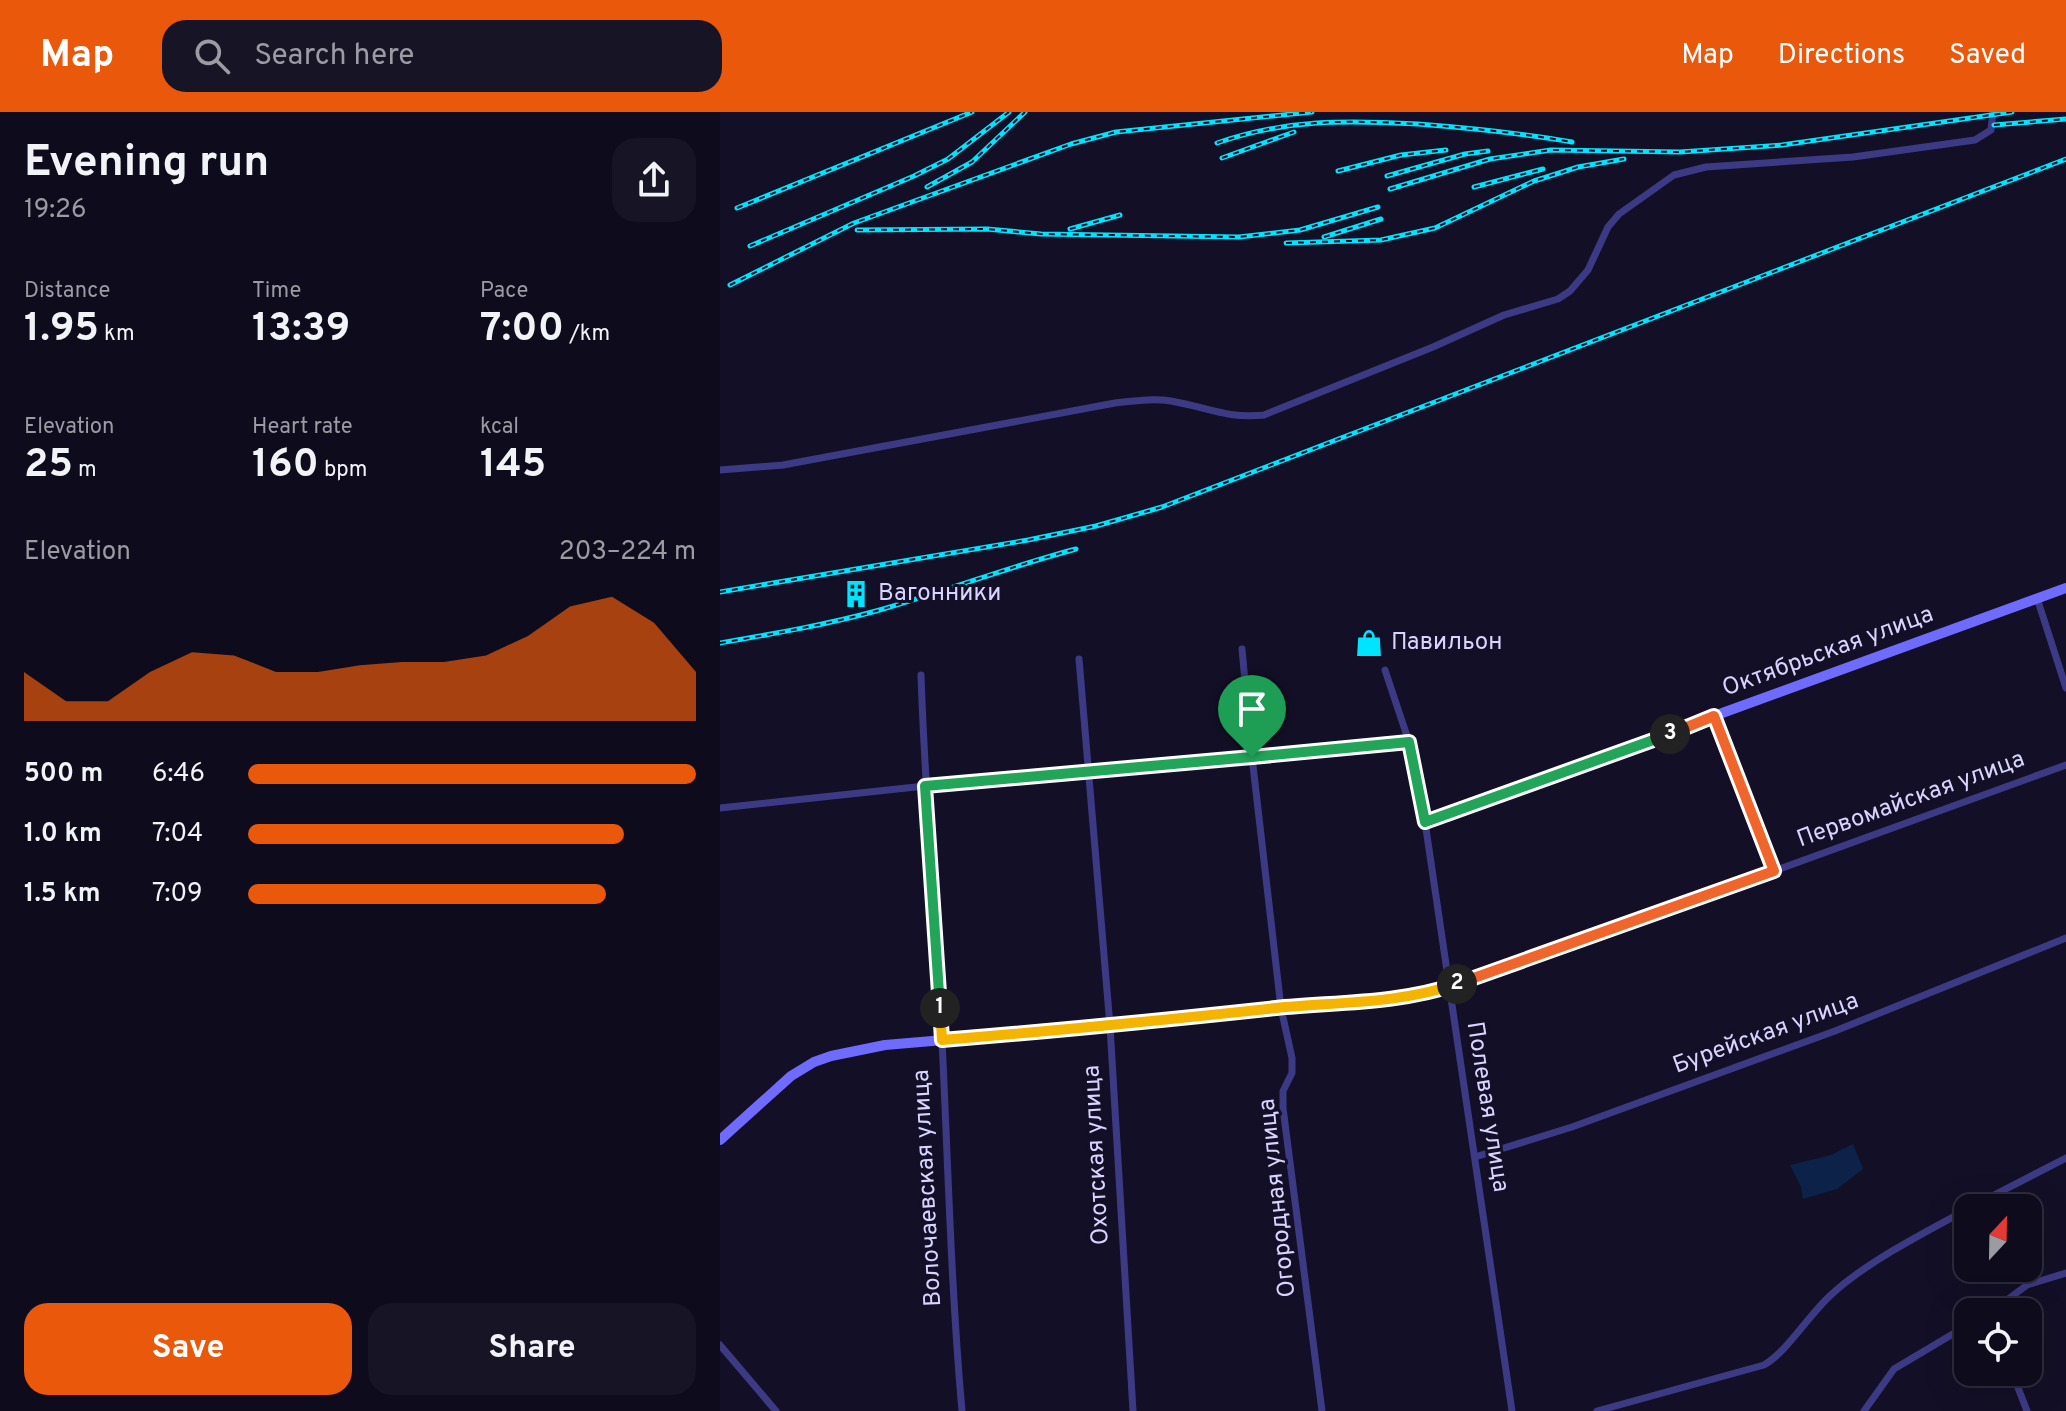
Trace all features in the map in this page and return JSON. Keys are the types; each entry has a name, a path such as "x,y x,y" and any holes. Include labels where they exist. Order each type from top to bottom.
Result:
{"main road":[{"name":"Октябрьская улица","path":"1714,716 2066,588"},
{"path":"1714,716 1774,871"},
{"name":"Первомайская улица","path":"720,1140 791,1076 831,1056 885,1045 1365,1003 1448,987 1774,871"}],"street":[{"path":"720,470 783,465 1115,403 1152,399 1235,417 1264,415 1504,315 1558,299 1570,291 1588,270 1608,227 1619,214 1674,175 1706,167 1853,157 1975,140 1991,130 1993,112"},
{"path":"2037,598 2066,688"},
{"name":"Огородная улица","path":"1242,649 1281,1008 1292,1058 1292,1073 1283,1091 1283,1108 1322,1411"},
{"name":"Охотская улица","path":"1079,659 1110,1026 1133,1411"},
{"name":"Полевая улица","path":"1385,670 1409,742 1425,822 1512,1411"},
{"name":"Волочаевская улица","path":"921,675 953,1295 962,1411"},
{"name":"Октябрьская улица","path":"1425,822 1597,762 1714,716"},
{"path":"720,808 1409,742"},
{"name":"Первомайская улица","path":"1774,871 2066,765"},
{"name":"Бурейская улица","path":"1475,1157 1572,1127 1835,1031 2066,938"},
{"path":"1996,1194 2066,1158"},
{"path":"1597,1411 1764,1365 1846,1281 1954,1217"},
{"path":"2010,1298 2027,1285 2066,1273"},
{"path":"1864,1411 1894,1369 1954,1333"},
{"path":"720,1345 776,1411"},
{"path":"2017,1386 2027,1411"}],"water":[{"path":"1853,1144 1863,1169 1837,1189 1803,1199 1801,1187 1790,1165 1831,1155"}],"railway":[{"path":"737,208 972,112"},
{"path":"750,246 948,159 1009,112"},
{"path":"927,187 972,162 1025,112"},
{"path":"730,285 854,223 1071,144 1116,132 1312,112"},
{"path":"1390,189 1490,159 1551,150 1680,152 1782,145 2012,112"},
{"path":"1994,125 2066,119"},
{"path":"1217,143 1268,129 1341,122 1457,127 1572,142"},
{"path":"1222,158 1294,132"},
{"path":"1338,171 1401,155 1446,150"},
{"path":"1387,176 1465,154 1488,151"},
{"path":"1286,243 1381,240 1435,228 1534,181 1578,167 1624,159"},
{"path":"720,592 1028,540 1096,526 1162,507 2066,159"},
{"path":"1474,187 1543,169"},
{"path":"857,230 987,229 1041,234 1239,237 1300,230 1378,207"},
{"path":"1070,229 1120,215"},
{"path":"1324,237 1381,219"},
{"path":"720,643 876,611 1076,549"}],"place":[{"name":"Вагонники","path":"856,594"},
{"name":"Павильон","path":"1369,643"}],"route":[{"path":"1714,716 1774,871 1448,987 1365,1003 942,1040 925,786 1252,757 1409,742 1425,822 1597,762 1714,716"}]}
